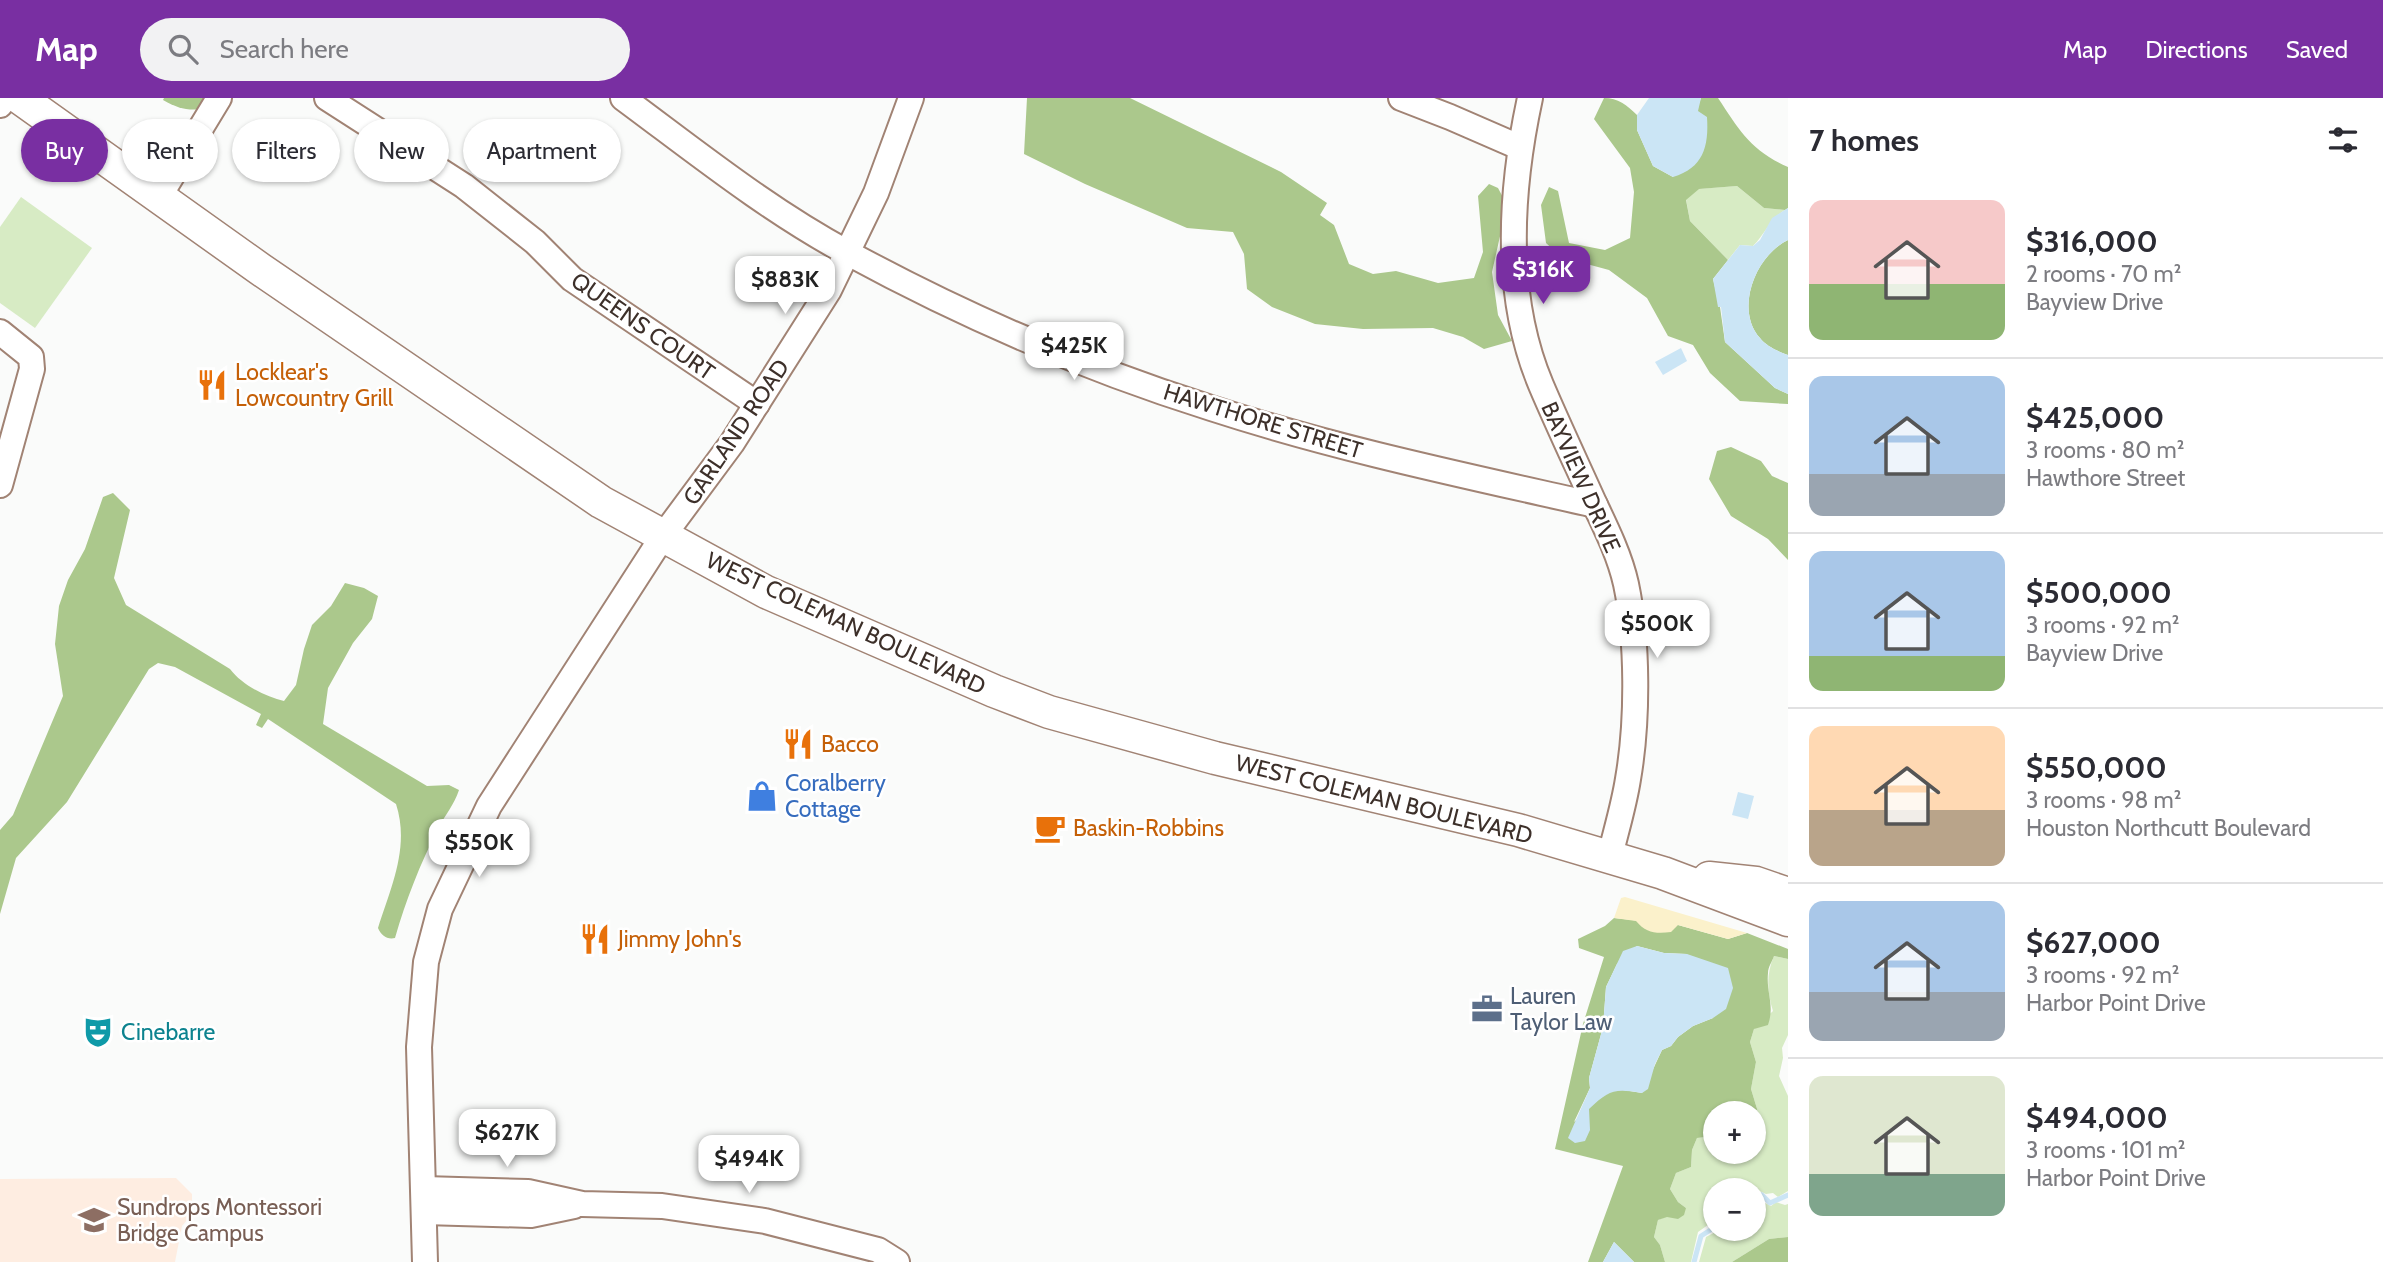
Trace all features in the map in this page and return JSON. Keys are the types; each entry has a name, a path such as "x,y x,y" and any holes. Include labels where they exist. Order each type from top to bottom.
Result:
{"main road":[{"name":"WEST COLEMAN BOULEVARD","path":"20,98 271,277 601,502 766,592 994,691 1049,712 1214,758 1518,830 1662,873 1788,919"},
{"name":"WEST COLEMAN BOULEVARD","path":"1662,873 1756,883 1788,894"}],"street":[{"path":"0,105 5,98"},
{"path":"159,197 219,98"},
{"name":"QUEENS COURT","path":"327,98 464,186 535,242 572,279 757,404"},
{"name":"HAWTHORE STREET","path":"624,98 721,171 846,252 933,297 1036,342 1121,377 1213,409 1359,450 1595,505"},
{"name":"GARLAND ROAD","path":"425,1262 419,1047 426,962 440,909 489,806 663,536 733,443 829,290 876,193 911,98"},
{"path":"1401,98 1519,148"},
{"name":"BAYVIEW DRIVE","path":"1530,98 1519,148 1516,183 1514,246 1522,326 1540,382 1610,538 1625,581 1630,606 1635,675 1633,740 1628,780 1610,856"},
{"path":"0,332 30,357 32,369 0,485"},
{"path":"424,1200 531,1215 582,1204 662,1206 765,1220 878,1251 897,1262"}],"shaded area":[{"name":"Sundrops Montessori Bridge Campus","path":"176,1178 192,1194 192,1214 182,1226 175,1262 0,1262 0,1179"}],"green space":[{"path":"212,98 203,109 192,110 173,105 163,100"},
{"path":"1027,98 1130,98 1281,172 1327,203 1320,215 1334,225 1349,264 1373,274 1396,271 1438,283 1474,278 1483,252 1478,196 1489,184 1498,188 1507,205 1492,272 1498,315 1512,341 1484,349 1463,337 1433,328 1363,329 1315,324 1272,307 1247,289 1244,254 1233,232 1187,228 1085,184 1024,154"},
{"path":"1604,98 1622,103 1637,115 1637,130 1653,166 1673,177 1701,98 1718,98 1747,139 1764,154 1788,167 1788,208 1785,210 1764,208 1737,186 1699,189 1686,200 1690,221 1728,260 1713,279 1725,342 1775,388 1788,394 1788,404 1740,401 1710,373 1693,345 1668,336 1647,298 1609,270 1561,257 1546,243 1541,205 1549,187 1558,191 1569,243 1605,250 1630,238 1634,192 1630,168 1594,119"},
{"path":"1737,186 1764,208 1785,210 1775,218 1753,246 1740,245 1728,260 1690,221 1686,199 1698,189"},
{"path":"21,197 92,248 35,328 0,303 0,227"},
{"path":"1788,240 1788,355 1763,341 1752,326 1749,298 1752,284 1766,258"},
{"path":"1731,447 1761,461 1772,476 1788,483 1788,560 1768,539 1731,516 1709,479 1717,451"},
{"path":"113,493 130,510 114,578 126,605 230,669 255,690 270,697 284,701 296,685 312,625 331,606 345,583 364,588 378,596 372,619 353,643 328,688 323,724 427,786 449,785 459,790 419,869 395,938 385,936 378,928 400,851 400,820 396,804 268,719 262,728 256,725 261,714 175,667 158,663 149,669 67,802 16,858 0,914 0,830 13,815 63,696 55,644 59,606 68,580 85,549 103,497"},
{"path":"1614,918 1678,925 1728,939 1747,933 1788,949 1788,959 1774,956 1769,967 1770,1018 1768,1025 1754,1029 1750,1042 1756,1062 1751,1089 1755,1101 1703,1101 1703,1137 1697,1138 1692,1150 1691,1167 1676,1173 1670,1189 1678,1202 1686,1208 1684,1215 1678,1219 1667,1217 1658,1220 1654,1237 1660,1245 1665,1262 1634,1262 1614,1242 1603,1262 1588,1262 1623,1166 1555,1149 1583,1024 1604,957 1579,948 1578,939 1605,926","holes":["1637,946 1664,953 1687,954 1713,1018 1693,1026 1671,1046 1662,1050 1642,1093 1617,1089 1604,1094 1574,1122 1590,1088 1589,1078 1603,1027 1606,987 1617,964"]},
{"path":"1774,956 1788,959 1788,1035 1782,1048 1779,1076 1788,1096 1788,1191 1778,1197 1773,1193 1766,1194 1766,1178 1703,1178 1703,1228 1698,1232 1691,1262 1665,1262 1660,1245 1654,1237 1658,1220 1686,1208 1678,1202 1670,1189 1676,1173 1691,1167 1692,1150 1697,1138 1703,1137 1703,1164 1766,1164 1766,1101 1755,1101 1751,1089 1756,1062 1750,1042 1754,1029 1773,1011 1769,997 1770,970"},
{"path":"1776,1202 1788,1204 1788,1237 1766,1241 1766,1203 1771,1206"},
{"path":"1788,1237 1788,1262 1732,1262 1766,1241"},
{"path":"1705,1241 1766,1241 1732,1262 1699,1262"}],"sand":[{"path":"1621,898 1747,933 1728,939 1678,925 1671,932 1652,932 1636,921 1614,918"}],"water":[{"path":"1649,98 1701,98 1698,111 1707,117 1707,138 1702,155 1691,168 1673,177 1653,166 1637,130 1637,115"},
{"path":"1788,208 1788,240 1766,258 1758,270 1749,298 1749,313 1752,326 1763,341 1788,355 1788,394 1775,388 1725,342 1721,307 1718,307 1713,279 1740,245 1753,246 1760,240 1772,218"},
{"path":"1681,348 1687,361 1663,375 1655,362"},
{"path":"1738,792 1754,796 1748,819 1732,815"},
{"path":"1637,946 1664,953 1687,954 1728,968 1733,988 1726,1009 1693,1026 1671,1046 1662,1050 1648,1089 1642,1093 1612,1092 1589,1109 1590,1130 1585,1141 1575,1143 1568,1138 1590,1088 1589,1078 1603,1027 1606,987 1623,951"},
{"path":"1614,1242 1634,1262 1603,1262"}],"waterway":[{"path":"1766,1199 1770,1203 1788,1195"},
{"path":"1694,1262 1703,1235"}],"place":[{"name":"Locklear's Lowcountry Grill","path":"212,385"},
{"name":"Bacco","path":"798,744"},
{"name":"Coralberry Cottage","path":"762,796"},
{"name":"Baskin-Robbins","path":"1050,828"},
{"name":"Jimmy John's","path":"595,939"},
{"name":"Lauren Taylor Law","path":"1487,1009"},
{"name":"Cinebarre","path":"98,1032"},
{"name":"Sundrops Montessori Bridge Campus","path":"94,1220"}]}
